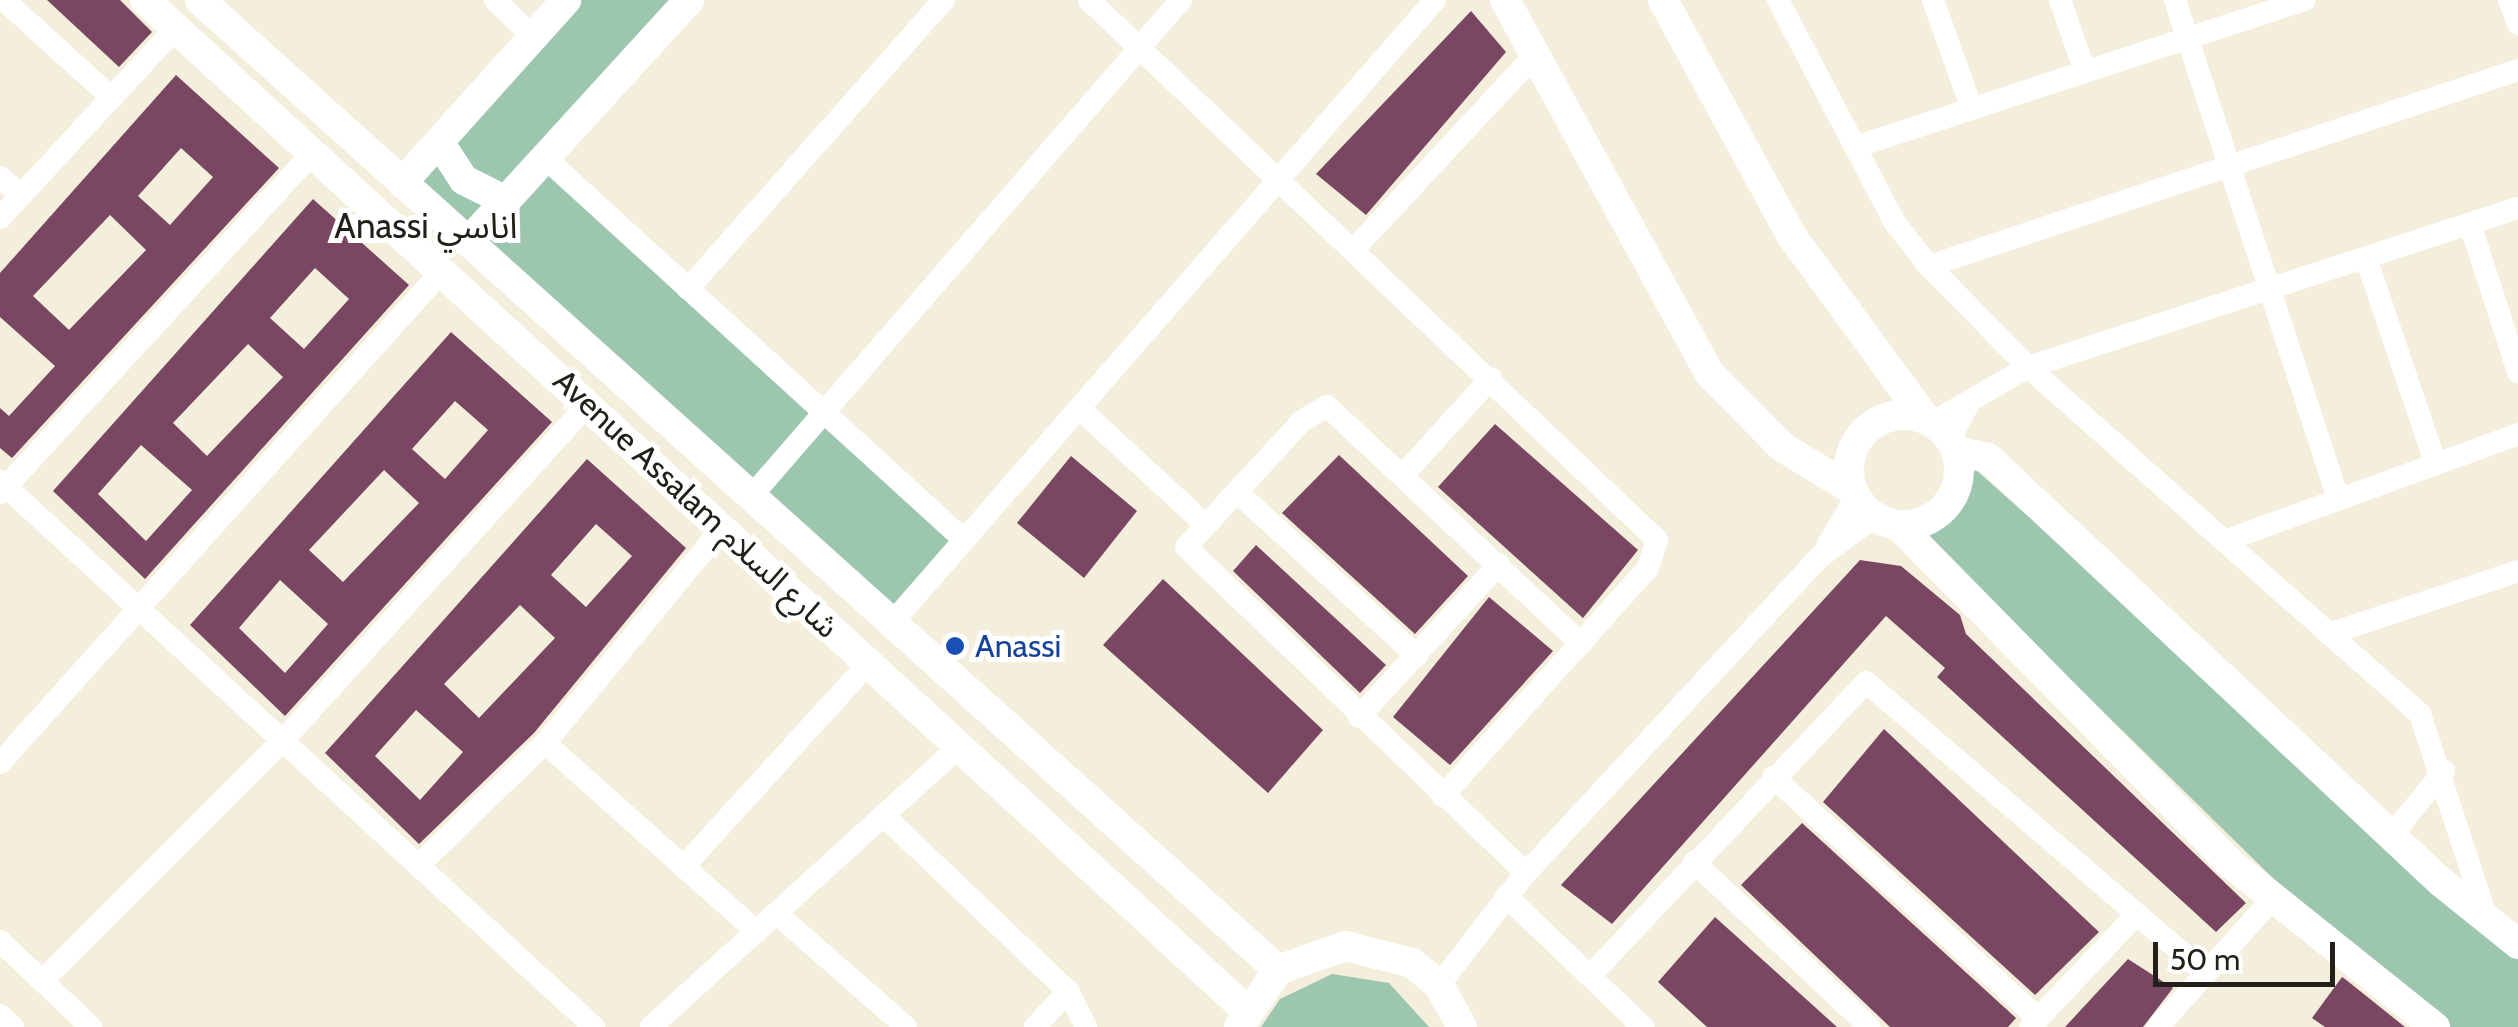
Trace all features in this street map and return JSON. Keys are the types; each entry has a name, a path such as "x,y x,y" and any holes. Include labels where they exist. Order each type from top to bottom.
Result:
{"street":[{"path":"4,0 112,98"},
{"name":"Avenue Assalam شارع السلام","path":"145,0 724,526 1242,1018"},
{"name":"Avenue Assalam شارع السلام","path":"200,0 749,499 1278,970"},
{"path":"495,0 534,36"},
{"path":"402,183 566,0"},
{"path":"468,242 689,0"},
{"path":"688,289 944,0"},
{"path":"1089,0 1138,51 1356,248 1659,546 1581,644 1444,796"},
{"path":"749,499 825,416 1180,0"},
{"path":"890,625 1435,0"},
{"path":"1504,0 1709,373 1782,448 1869,508 2272,900 2435,1027"},
{"path":"1440,985 1526,873 1869,508 1946,504 1957,487 1941,431 1791,235 1663,0"},
{"path":"1778,0 1855,147 1929,266 2028,367 2230,539 2329,634 2409,701 2444,771 2488,919"},
{"path":"1932,0 1972,107"},
{"path":"2060,0 2084,69"},
{"path":"2175,0 2234,165 2338,498"},
{"path":"1855,147 2084,69 2305,0"},
{"path":"2509,0 2518,24"},
{"path":"0,218 176,28"},
{"path":"1356,248 1535,56"},
{"path":"1929,266 2518,70"},
{"path":"439,142 464,180 504,200"},
{"path":"313,153 2,487 286,736 594,1027"},
{"path":"543,156 964,540"},
{"path":"0,176 21,196"},
{"path":"1941,431 1971,400 2028,367 2518,208"},
{"path":"2470,224 2518,372"},
{"path":"2366,258 2435,462"},
{"path":"0,763 143,613 442,271"},
{"path":"1406,473 1490,378"},
{"path":"44,980 286,736 588,404"},
{"path":"1526,873 1188,557 1206,525 1302,421 1327,406 1406,473 1581,644"},
{"path":"1079,408 1206,525"},
{"path":"1869,508 1861,437 1886,419 1941,431 1988,458 2391,836 2518,944"},
{"path":"2230,539 2518,434"},
{"path":"1238,493 1417,656"},
{"path":"422,862 545,743 724,526"},
{"path":"1360,717 1500,564"},
{"path":"2329,634 2518,571"},
{"path":"685,864 868,664"},
{"path":"1590,976 1866,682 2206,973"},
{"path":"545,743 685,864 756,932"},
{"path":"651,1027 957,749"},
{"path":"2391,836 2444,771"},
{"path":"1774,777 2034,1023 2135,916"},
{"path":"884,816 1068,991 1086,1027"},
{"path":"1694,862 1870,1027"},
{"path":"1506,896 1643,1027"},
{"path":"2158,1027 2272,900"},
{"path":"777,914 906,1027"},
{"path":"0,941 91,1027"},
{"path":"1242,1018 1278,970 1345,946 1380,950 1440,985 1462,1027"},
{"path":"1035,1027 1068,991"},
{"path":"0,1015 13,1027"}],"green space":[{"path":"567,0 683,0 543,156 964,540 890,625 402,183"},
{"path":"1975,469 2518,952 2518,1027 2448,1027 2286,891 1922,534 1961,508"},
{"path":"1332,974 1389,983 1429,1027 1261,1027 1280,999"}],"building":[{"path":"47,0 120,0 152,32 119,67"},
{"path":"1471,11 1506,52 1366,215 1316,174"},
{"path":"176,75 279,168 12,458 0,448 0,408 9,416 55,366 0,317 0,273","holes":["181,148 213,177 170,225 138,196","110,215 146,250 69,330 33,296"]},
{"path":"313,199 409,285 145,579 53,491","holes":["315,268 349,299 304,349 270,318","248,344 283,377 207,456 173,423","141,445 192,490 146,541 98,494"]},
{"path":"451,332 552,422 285,716 190,625","holes":["455,401 488,430 445,479 412,449","384,470 419,503 343,582 309,550","280,580 328,624 285,673 239,628"]},
{"path":"1495,424 1638,550 1583,618 1438,487"},
{"path":"1339,455 1468,576 1415,634 1282,513"},
{"path":"1071,456 1137,511 1084,578 1017,523"},
{"path":"587,459 686,548 534,733 419,844 325,753","holes":["596,524 632,556 586,607 551,575","520,605 555,638 479,718 444,684","416,710 463,752 420,800 375,756"]},
{"path":"1256,545 1386,665 1360,693 1233,571"},
{"path":"1860,560 1901,566 1960,615 1966,634 2246,903 2216,932 1937,677 1945,668 1886,616 1612,924 1561,885"},
{"path":"1163,579 1323,730 1268,793 1103,645"},
{"path":"1489,597 1553,651 1450,765 1393,717"},
{"path":"1884,729 2099,932 2035,995 1823,802"},
{"path":"1802,823 2016,1018 2008,1027 1890,1027 1741,885"},
{"path":"1715,917 1837,1027 1707,1027 1658,982"},
{"path":"2128,959 2173,988 2143,1027 2065,1027"},
{"path":"2342,977 2405,1027 2325,1027 2312,1018"}],"place":[{"name":"Anassi","path":"955,646"}],"district":[{"name":"Anassi اناسي","path":"426,226"}]}
